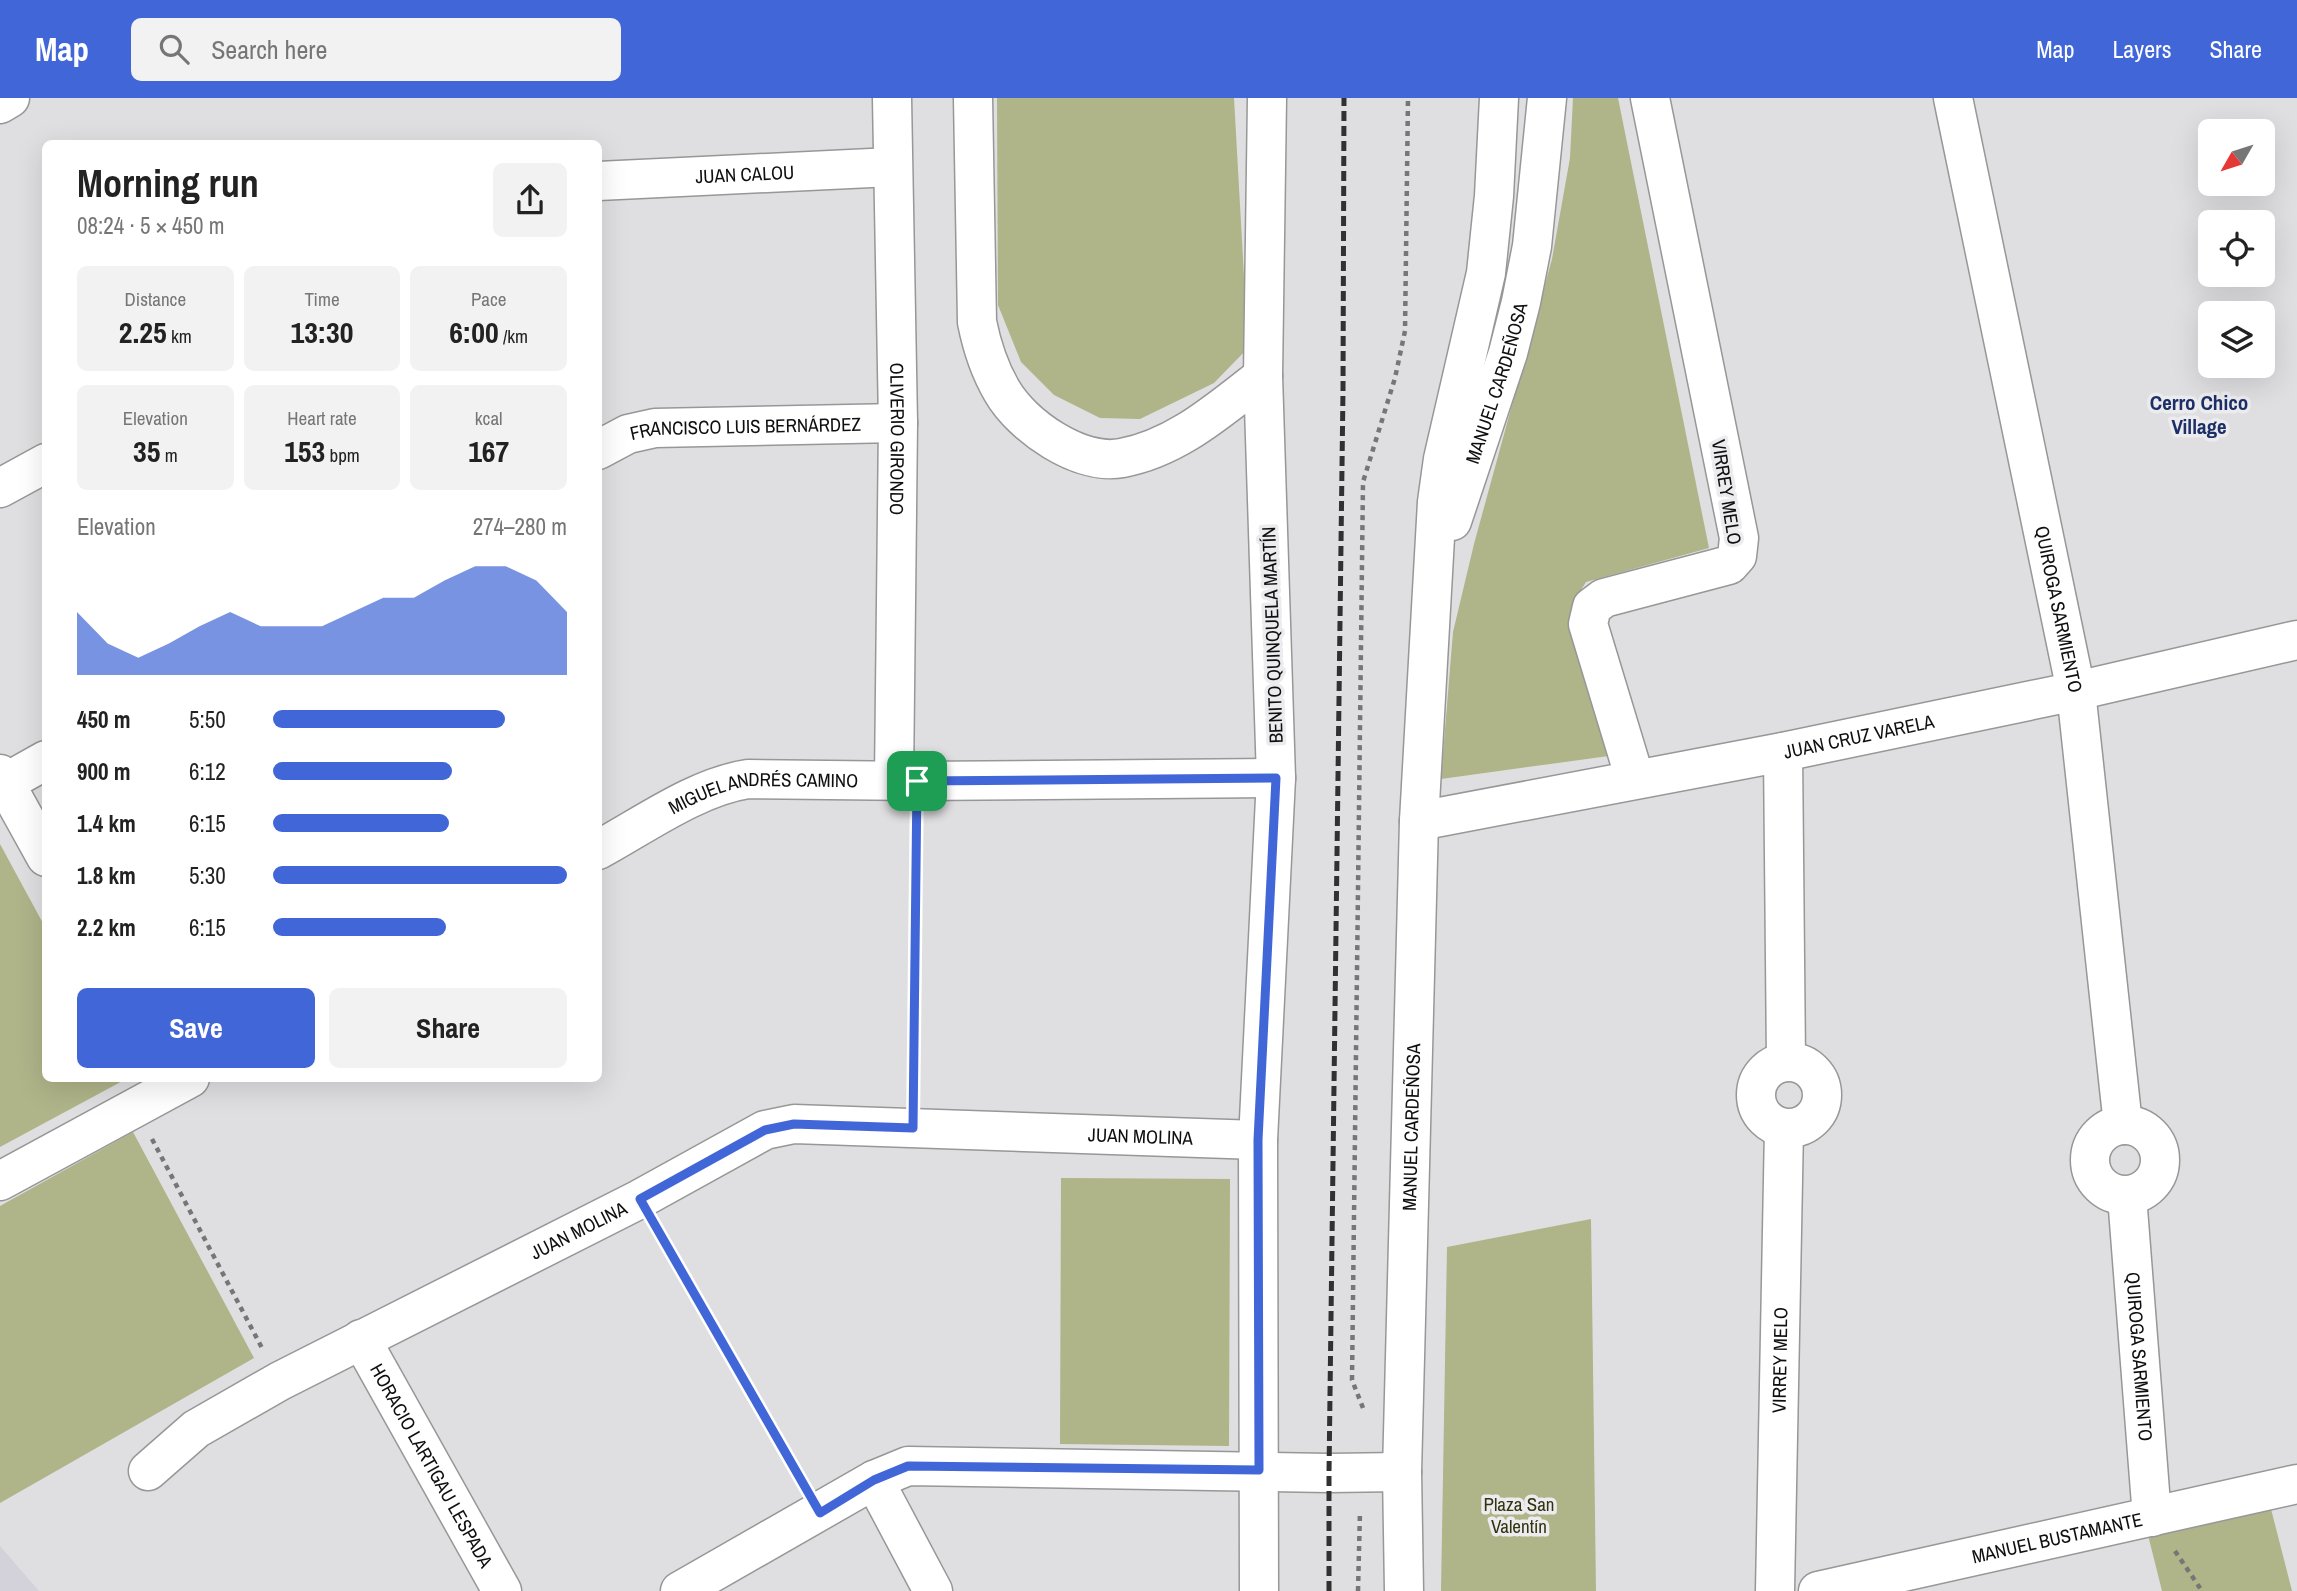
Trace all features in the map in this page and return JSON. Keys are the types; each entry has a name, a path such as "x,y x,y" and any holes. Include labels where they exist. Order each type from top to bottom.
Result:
{"street":[{"path":"0,104 10,98"},
{"name":"OLIVERIO GIRONDO","path":"892,98 905,780"},
{"path":"974,98 977,322 984,354 1003,394 1033,427 1053,441 1083,455 1120,459 1159,447 1198,426 1263,376"},
{"name":"BENITO QUINQUELA MARTÍN","path":"1259,1591 1258,1140 1276,778 1263,376 1267,98"},
{"name":"MANUEL CARDEÑOSA","path":"1404,1591 1402,1472 1419,821 1427,665 1441,470 1486,273 1494,196 1499,98"},
{"name":"MANUEL CARDEÑOSA","path":"1427,665 1453,516 1508,353 1521,302 1532,246 1547,98"},
{"name":"VIRREY MELO","path":"1635,779 1588,624 1592,607 1604,598 1729,565 1737,556 1739,538 1650,98"},
{"name":"QUIROGA SARMIENTO","path":"1953,98 2076,691 2123,1125"},
{"name":"JUAN CALOU","path":"602,181 892,167"},
{"name":"FRANCISCO LUIS BERNÁRDEZ","path":"602,448 628,434 655,428 898,423"},
{"path":"0,488 42,465"},
{"name":"JUAN CRUZ VARELA","path":"1419,821 1783,752 2076,691 2297,640"},
{"name":"VIRREY MELO","path":"1775,1591 1784,1128 1766,1118 1759,1109 1757,1088 1767,1070 1786,1062 1783,752"},
{"path":"42,762 3,778 42,850"},
{"name":"MIGUEL ANDRÉS CAMINO","path":"602,848 707,790 727,782 748,779 1276,778"},
{"path":"0,1181 135,1108 174,1082"},
{"name":"JUAN MOLINA","path":"148,1471 196,1429 280,1381 640,1199 765,1130 778,1126 794,1124 1258,1140"},
{"path":"2123,1125 2136,1126 2146,1132 2155,1141 2160,1153 2157,1177 2139,1193 2127,1196 2116,1195 2097,1183 2089,1162 2095,1141 2112,1127 2123,1125"},
{"name":"QUIROGA SARMIENTO","path":"2127,1196 2152,1517"},
{"name":"HORACIO LARTIGAU LESPADA","path":"361,1339 502,1591"},
{"path":"680,1591 874,1480 908,1466 1402,1472"},
{"path":"874,1480 933,1591"},
{"name":"MANUEL BUSTAMANTE","path":"1818,1591 2297,1484"}],"path":[{"path":"1358,1591 1363,1407 1352,1380 1363,482 1395,378 1405,331 1408,98"},
{"path":"905,780 913,1128"},
{"path":"135,1108 280,1381"},
{"path":"640,1199 820,1513"},
{"path":"2152,1517 2202,1591"}],"shaded area":[{"path":"0,1546 39,1591 0,1591"}],"green space":[{"path":"997,98 1234,98 1248,348 1214,383 1140,419 1100,418 1054,395 1021,362 998,305"},
{"path":"1573,98 1618,98 1709,548 1586,582 1572,604 1616,755 1441,779 1453,632 1474,544 1552,259 1570,158"},
{"path":"0,844 42,921 42,1082 121,1082 0,1147"},
{"path":"133,1132 254,1358 0,1503 0,1206"},
{"path":"1061,1178 1230,1179 1229,1446 1060,1444"},
{"name":"Plaza San Valentín","path":"1591,1219 1596,1591 1441,1591 1447,1247"},
{"path":"2270,1505 2292,1591 2162,1591 2148,1535"}],"railway":[{"path":"1329,1591 1344,98"}],"district":[{"name":"Cerro Chico Village","path":"2199,414"}],"route":[{"path":"1276,778 1258,1140 1259,1470 908,1466 874,1480 820,1513 640,1199 765,1130 778,1126 794,1124 913,1128 917,781 1276,778"}]}
